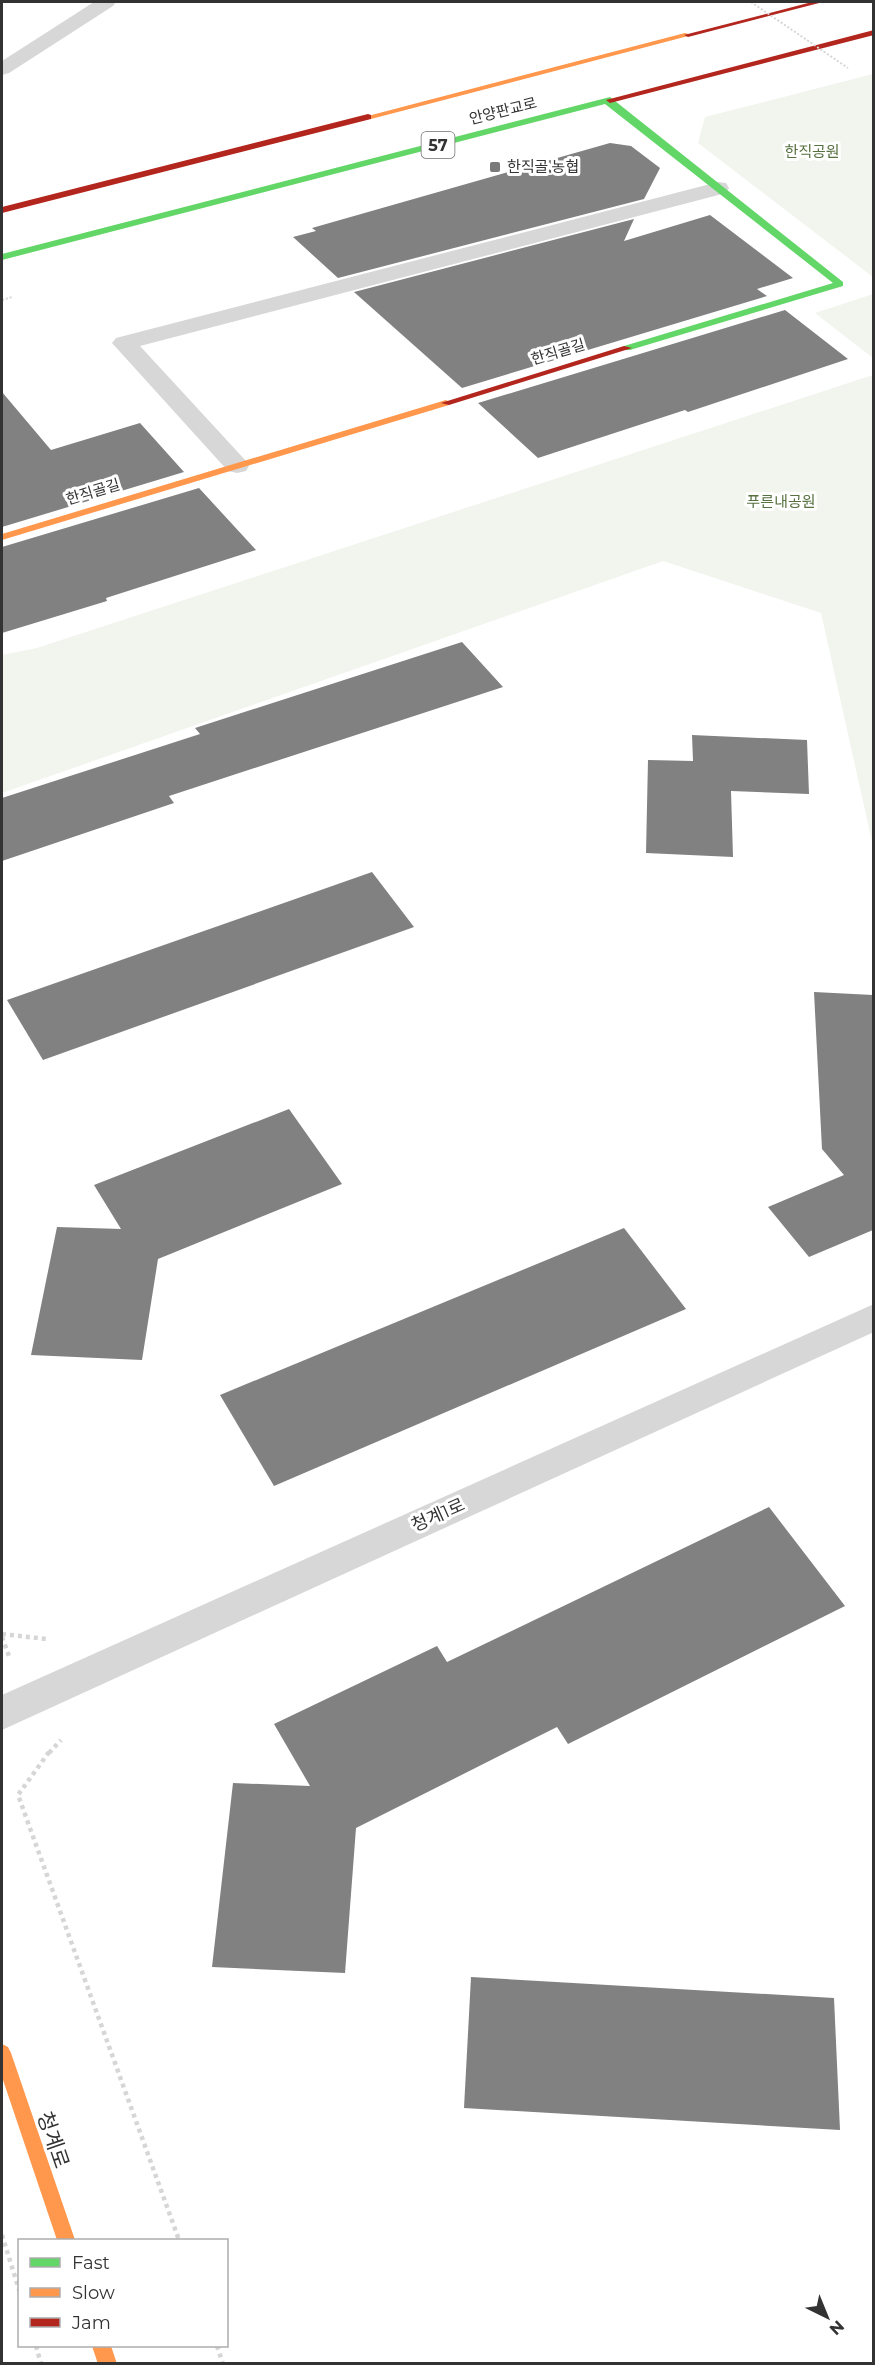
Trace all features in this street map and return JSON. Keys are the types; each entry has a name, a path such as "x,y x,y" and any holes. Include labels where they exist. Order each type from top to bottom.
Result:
{"main road":[{"name":"안양판교로","path":"2,210 819,2"},
{"name":"안양판교로","path":"2,257 873,32"},
{"name":"한직골길","path":"2,537 840,284 607,101"},
{"name":"청계로","path":"2,2053 65,2239"},
{"path":"102,2347 108,2364"}],"street":[{"path":"2,69 106,2"},
{"path":"237,466 124,343 717,188"},
{"name":"청계1로","path":"15,1707 873,1317"}],"path":[{"path":"751,2 848,68"},
{"path":"2,1637 15,1707 50,1753 18,1796 178,2239"},
{"path":"2,2235 18,2287"},
{"path":"36,2347 42,2364"},
{"path":"217,2347 223,2364"}],"green space":[{"name":"한직공원","path":"874,74 873,277 698,143 705,117"},
{"path":"874,294 873,358 815,313"},
{"name":"푸른내공원","path":"873,375 873,846 821,613 663,561 2,793 2,655 37,648"}],"building":[{"path":"610,143 631,146 660,168 644,199 338,278 293,237 316,231 312,228"},
{"path":"710,215 793,278 757,289 767,296 462,388 354,292 634,219 624,241"},
{"path":"785,310 848,359 688,412 685,410 538,458 478,403"},
{"path":"2,392 51,450 140,423 184,472 2,527"},
{"path":"199,488 256,550 106,598 107,601 2,633 2,547"},
{"path":"462,642 503,687 169,796 174,803 2,861 2,798 200,734 195,728"},
{"path":"692,735 807,740 809,794 731,791 733,857 646,853 648,760 693,761"},
{"path":"372,872 414,927 43,1060 7,1000"},
{"path":"814,992 873,995 873,1230 809,1257 768,1207 844,1175 822,1149"},
{"path":"289,1109 342,1184 158,1259 142,1360 31,1355 57,1227 121,1229 94,1185"},
{"path":"624,1228 686,1309 274,1486 220,1395"},
{"path":"769,1507 845,1606 568,1744 557,1727 356,1828 345,1973 212,1967 233,1783 310,1786 274,1724 437,1646 447,1662"},
{"path":"471,1977 834,1998 840,2130 464,2108"}],"traffic: fast":[{"path":"2,257 610,100"},
{"path":"607,101 840,284 627,348"}],"traffic: slow":[{"path":"368,117 688,35"},
{"path":"2,537 446,403"},
{"path":"2,2053 66,2239"},
{"path":"102,2347 108,2364"}],"traffic: jam":[{"path":"688,35 819,2"},
{"path":"610,100 874,32"},
{"path":"2,210 368,117"},
{"path":"446,403 627,348"}],"place":[{"name":"한직골.농협","path":"495,167"}]}
